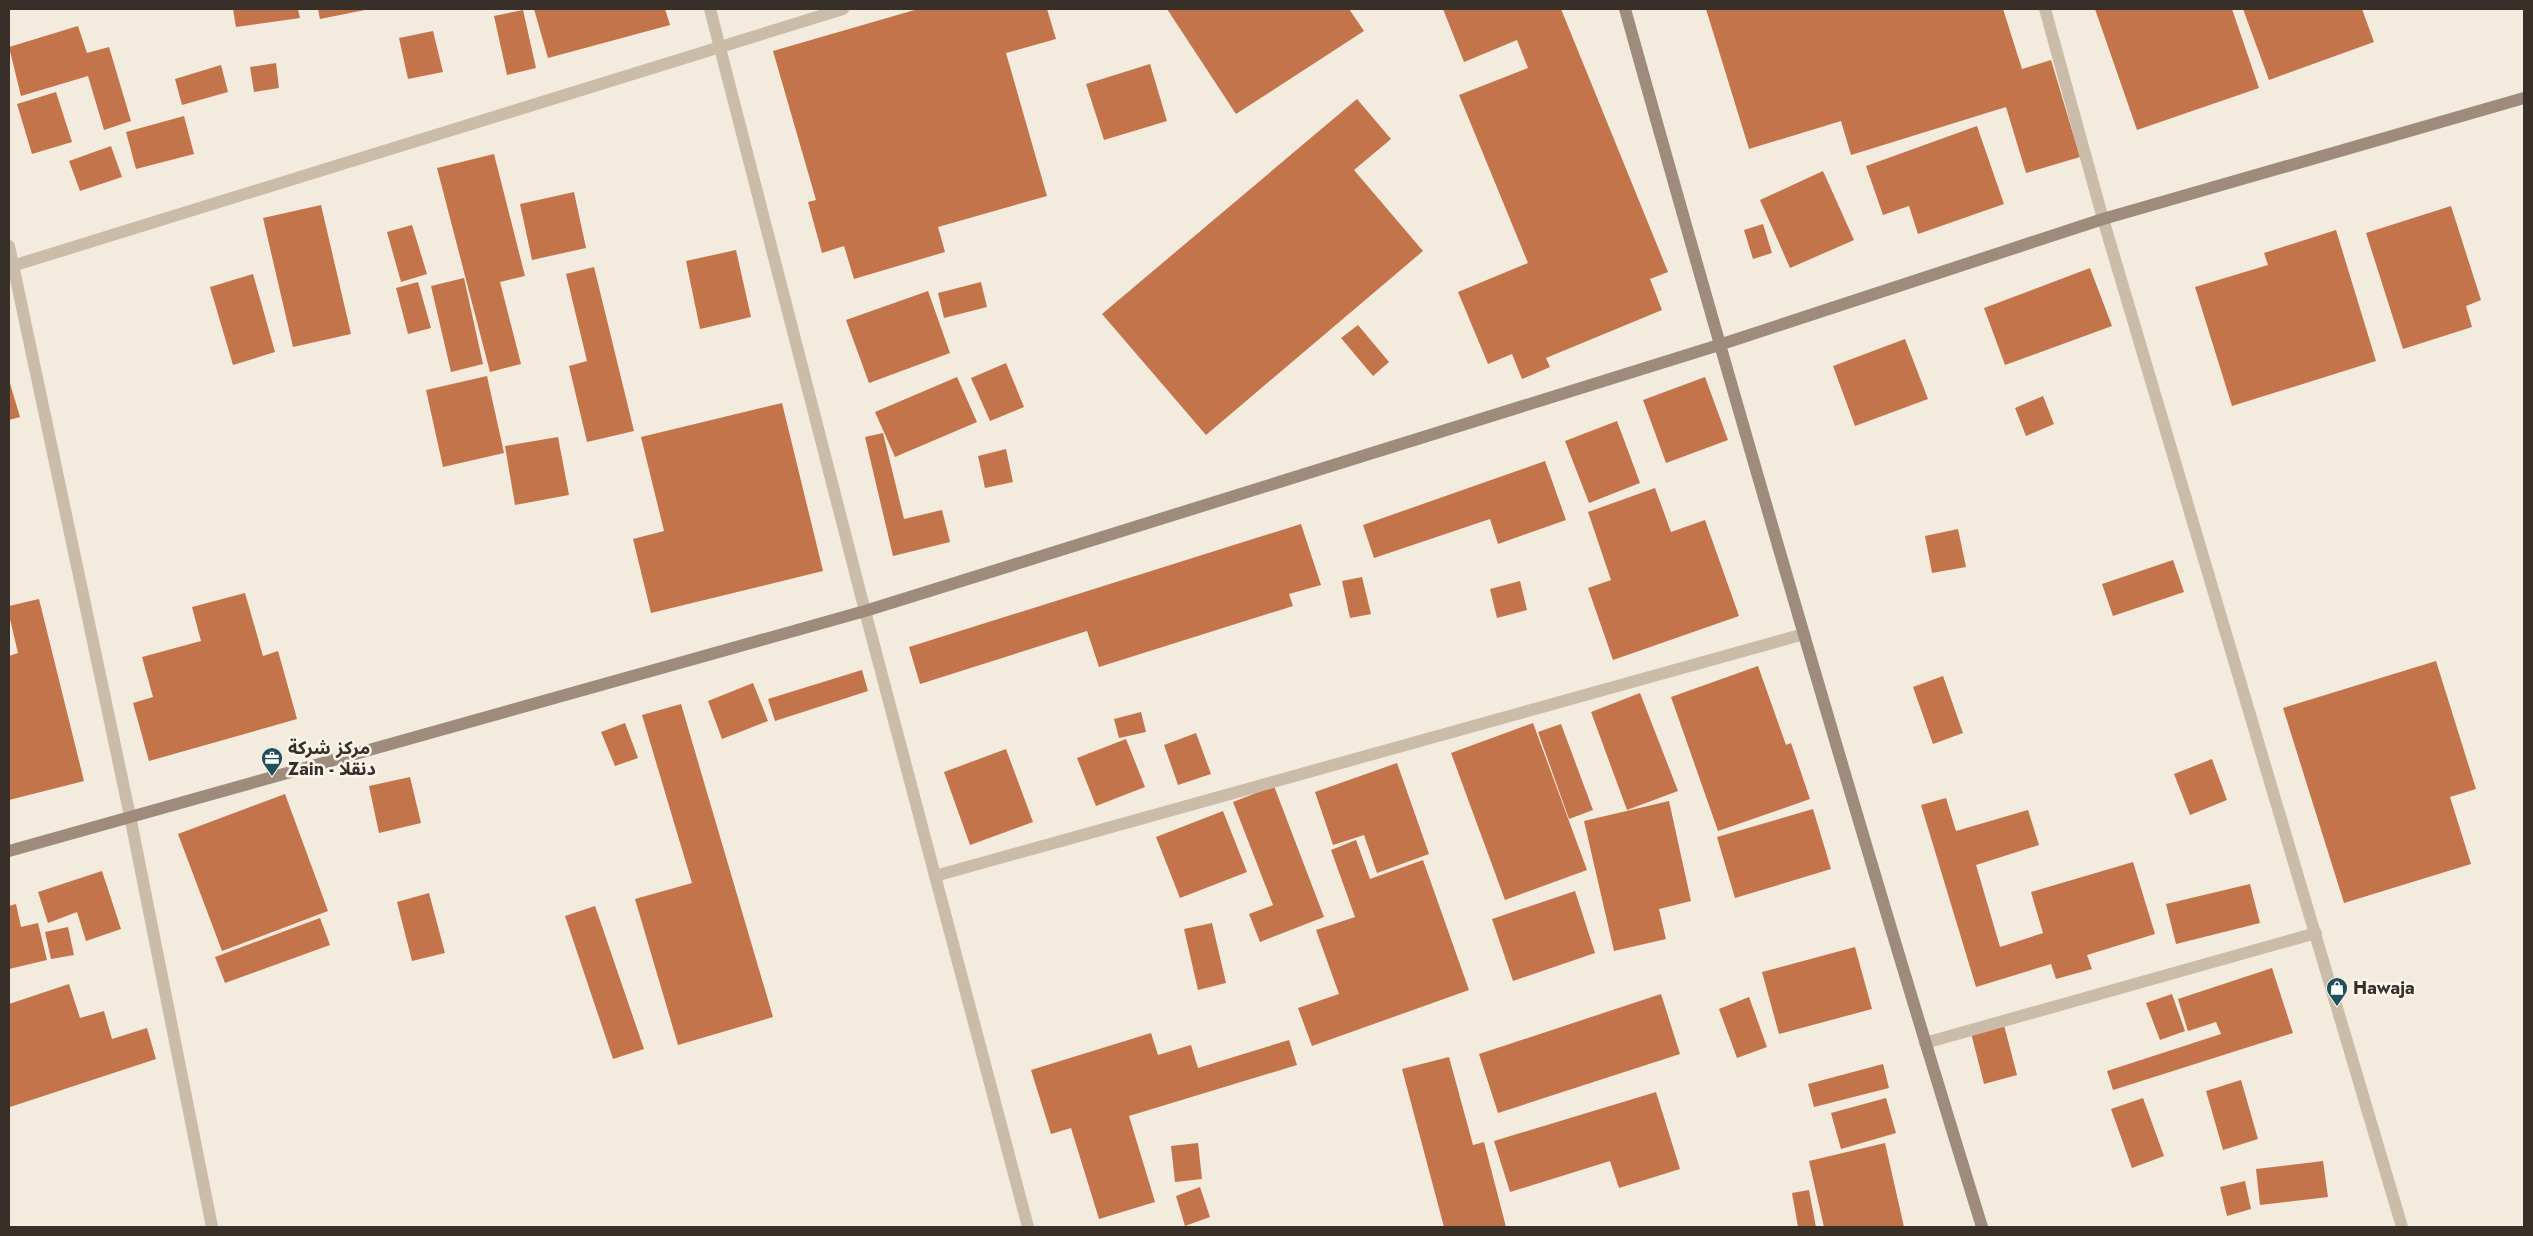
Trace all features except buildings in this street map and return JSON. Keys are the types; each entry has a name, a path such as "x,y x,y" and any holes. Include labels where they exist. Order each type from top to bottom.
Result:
{"street":[{"path":"710,9 864,611 1028,1227"},
{"path":"11,267 720,49 843,9"},
{"path":"1625,9 1719,345 1925,1044 1982,1227"},
{"path":"2044,9 2103,220 2402,1227"},
{"path":"9,852 130,816 864,611 1719,345 2103,220 2524,98"},
{"path":"9,246 11,267 130,816 212,1227"},
{"path":"935,876 1804,634"},
{"path":"1925,1044 2316,933"}],"place":[{"name":"مركز شركة Zain - دنقلا","path":"272,777"},
{"name":"Hawaja","path":"2337,1007"}]}
